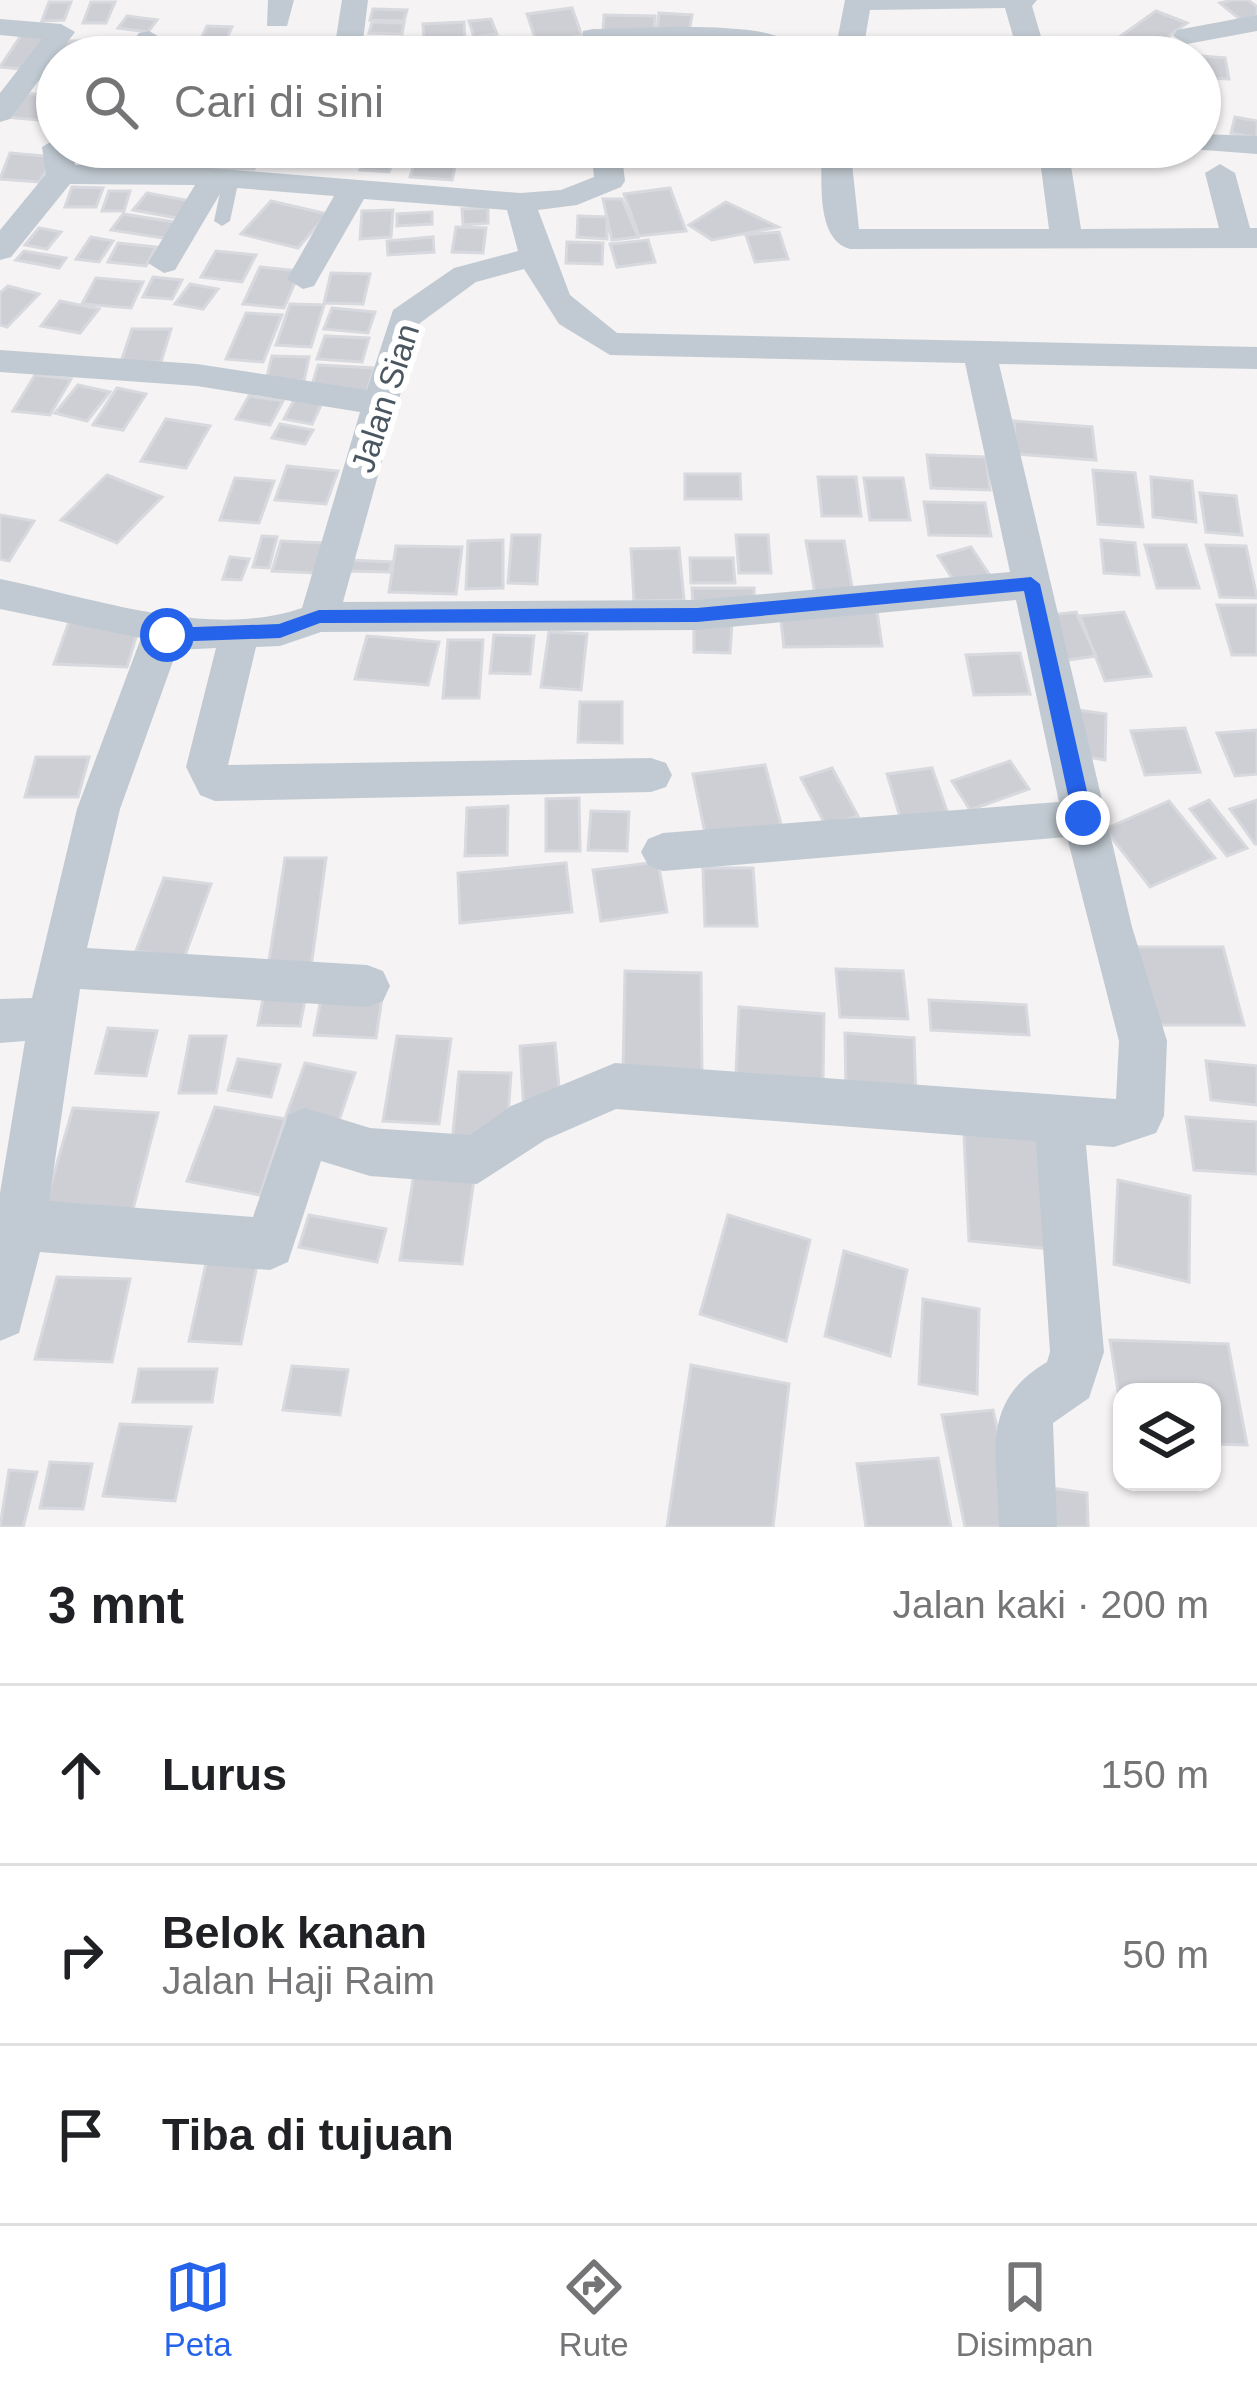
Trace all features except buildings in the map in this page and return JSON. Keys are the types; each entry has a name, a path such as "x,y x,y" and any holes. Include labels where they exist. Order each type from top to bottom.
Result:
{"street":[{"path":"350,36 356,0"},
{"path":"586,0 593,36"},
{"path":"852,36 858,1 1020,1 1028,36"},
{"path":"1187,36 1257,23"},
{"path":"0,27 61,32 60,36"},
{"path":"0,250 36,144"},
{"path":"1221,144 1257,145"},
{"path":"135,168 520,202 566,199 610,181 608,168"},
{"path":"838,168 842,229 850,239 1247,238 1220,173"},
{"path":"1055,168 1066,236"},
{"path":"164,263 222,179"},
{"path":"304,279 353,190"},
{"path":"520,202 542,282 578,328 610,344 1257,358"},
{"name":"Jalan Sian","path":"319,616 405,317 465,275 536,256"},
{"path":"23,1226 270,1244 305,1132 370,1151 477,1160 528,1123 615,1086 1114,1123 1139,1116 1143,1041 1083,818 980,353"},
{"path":"0,361 197,375 381,404"},
{"path":"0,594 148,623 167,635 280,631 319,616 697,615 1031,584"},
{"path":"240,631 207,767 215,783 651,775"},
{"path":"0,1314 23,1226 60,968 110,764 154,650 167,635"},
{"path":"663,852 1083,818"},
{"path":"60,968 367,986"},
{"path":"0,1021 52,1018"},
{"path":"1028,1527 1025,1420 1035,1400 1070,1378 1077,1352 1059,1119"}],"lane":[{"path":"222,179 222,221"}],"route":[{"path":"167,635 280,631 319,616 697,615 1031,584 1083,818"}]}
